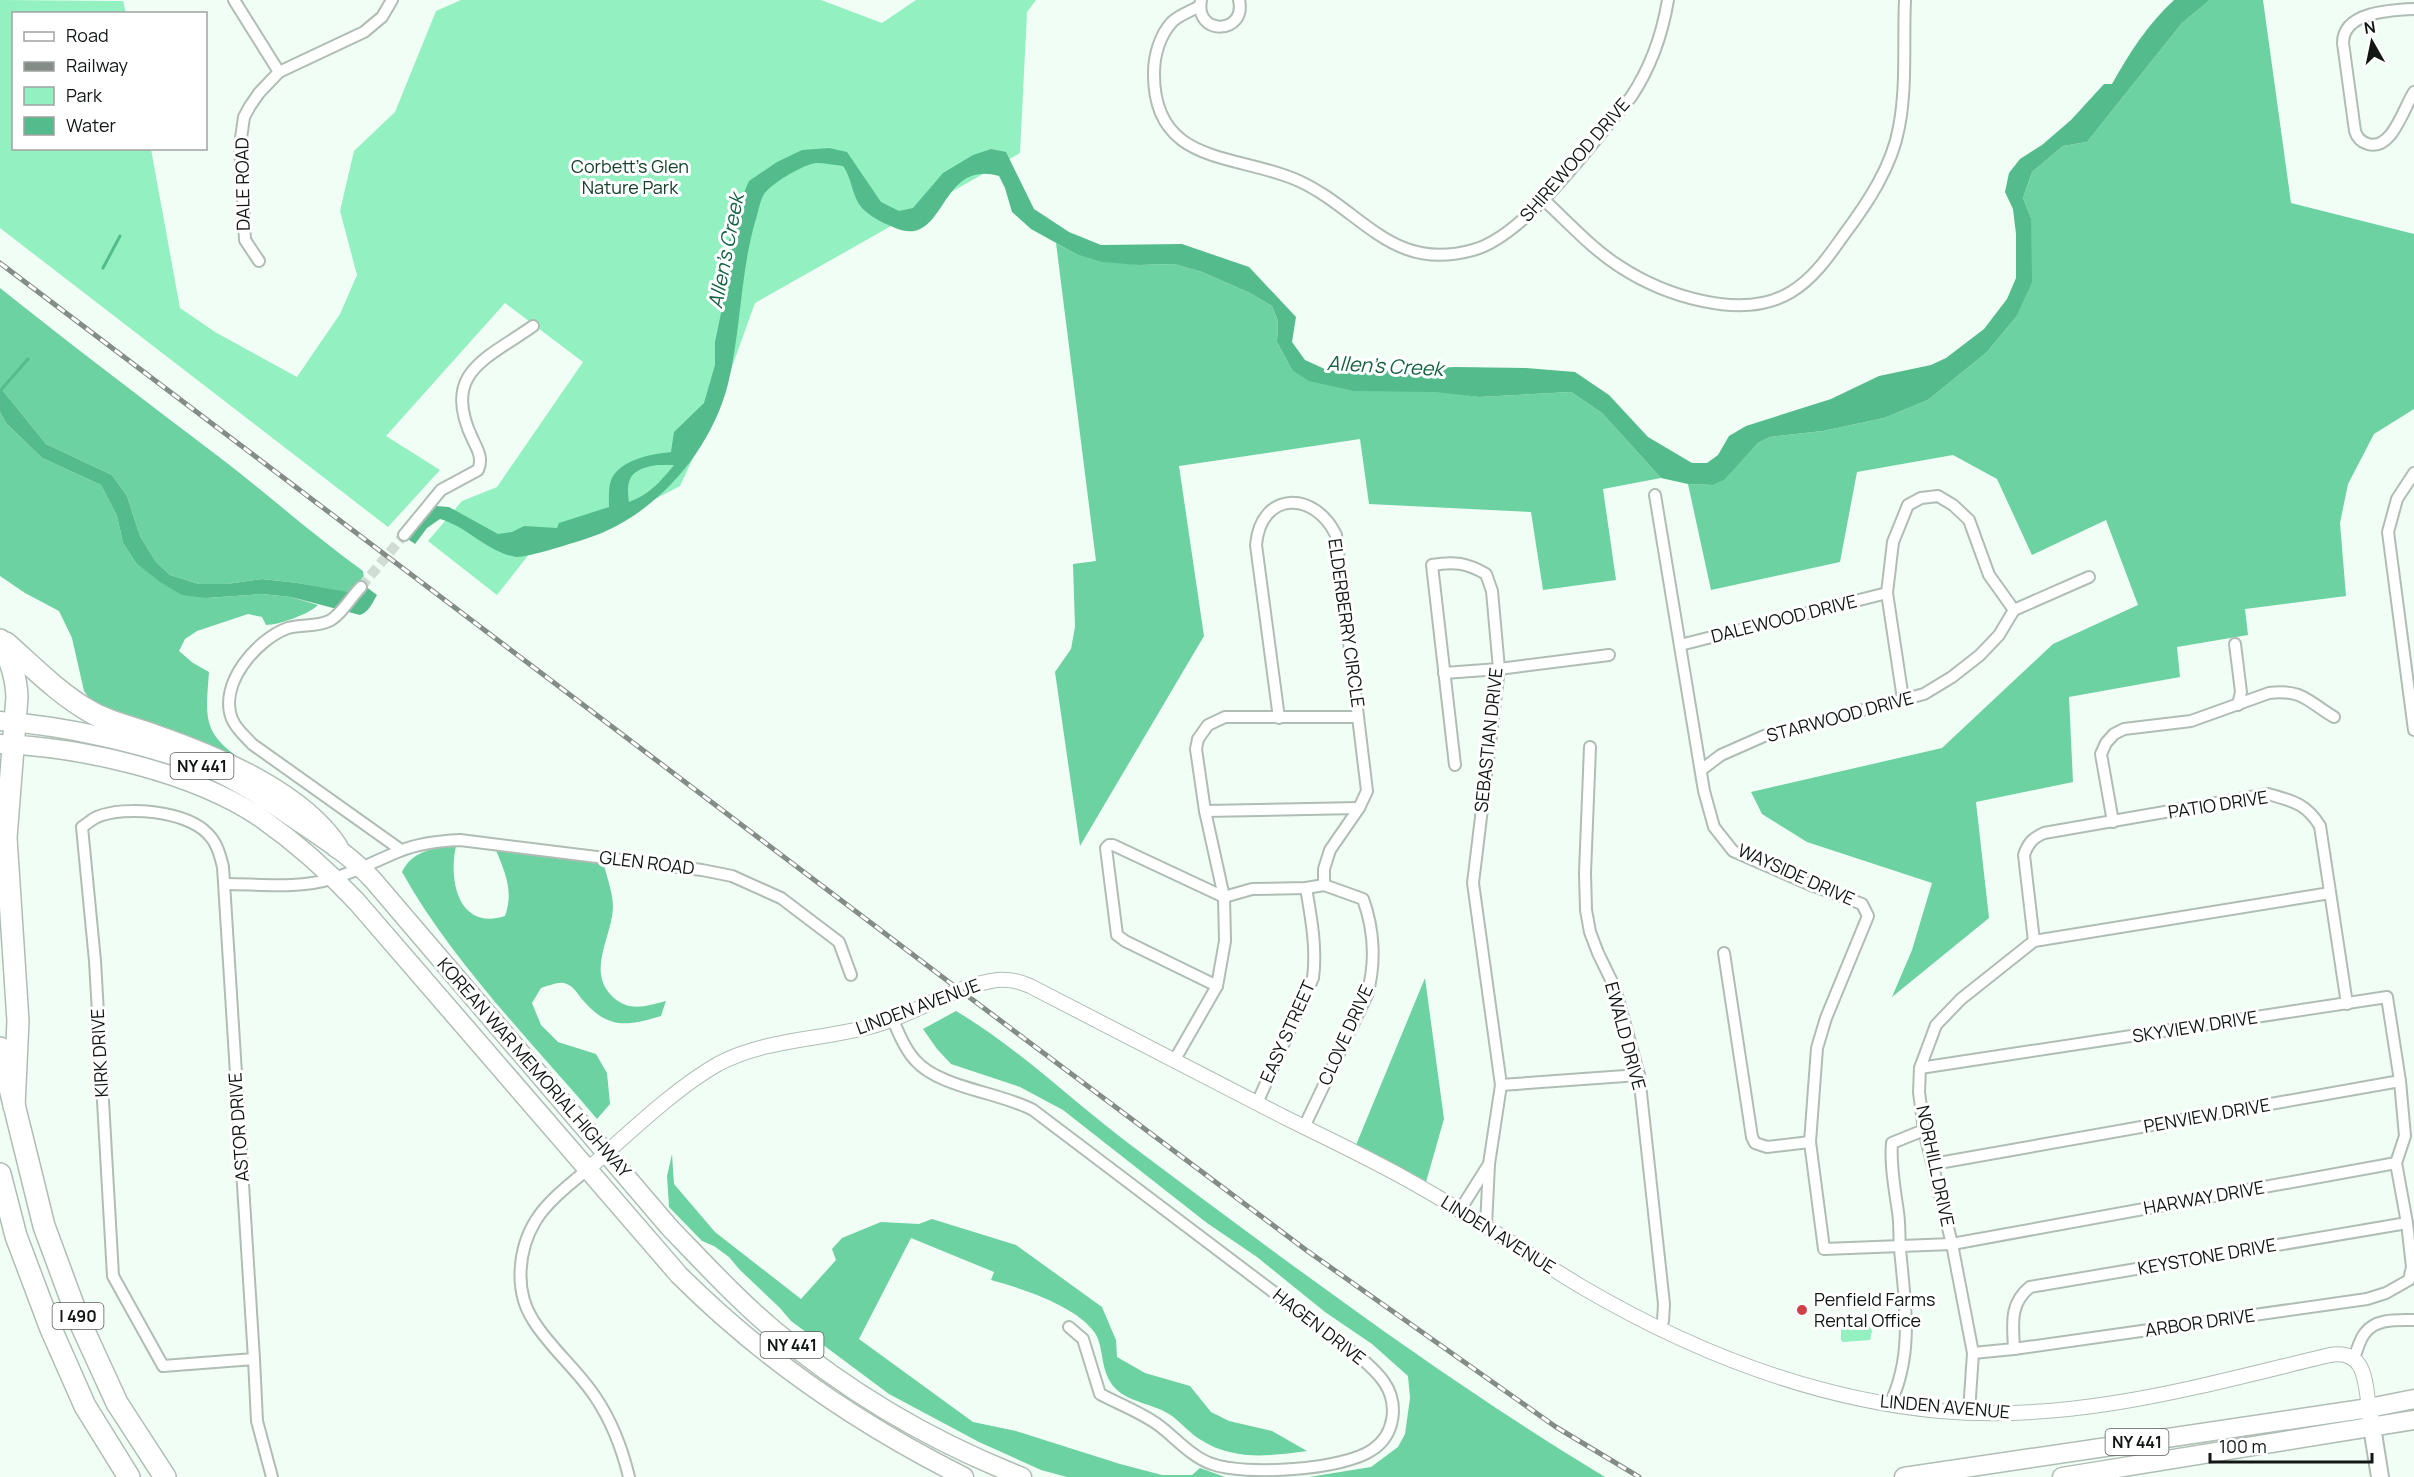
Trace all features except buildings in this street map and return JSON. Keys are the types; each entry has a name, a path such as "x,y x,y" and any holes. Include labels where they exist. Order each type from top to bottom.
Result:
{"highway":[{"path":"0,638 16,680 8,722 6,857 18,1021 14,1106"},
{"path":"0,638 64,694 93,714 191,748 254,777 302,810 326,830 337,847"},
{"name":"I 490","path":"0,1048 44,1226 78,1318 117,1404 165,1477"},
{"name":"I 490","path":"0,1174 16,1236 51,1329 85,1406 129,1477"}],"main road":[{"name":"KOREAN WAR MEMORIAL HIGHWAY","path":"8,722 143,747 209,769 265,799 337,847 363,869 670,1228 772,1329 804,1355 910,1424 981,1461 1022,1477"},
{"name":"KOREAN WAR MEMORIAL HIGHWAY","path":"7,744 98,756 159,771 190,783 260,818 304,852 357,902 679,1275 711,1307 776,1362 869,1426 964,1477"},
{"name":"NY 441","path":"1904,1477 2369,1408 2414,1399"},
{"path":"2369,1408 2380,1477"},
{"name":"NY 441","path":"2062,1477 2414,1420"}],"street":[{"path":"234,0 279,72"},
{"name":"DALE ROAD","path":"259,261 245,240 240,145 250,106 279,72 364,32 382,17 392,0"},
{"name":"SHIREWOOD DRIVE","path":"1239,0 1238,15 1229,25 1215,27 1204,19 1200,3 1173,21 1162,37 1155,57 1154,87 1164,119 1180,138 1192,147 1210,156 1275,172 1298,181 1336,202 1373,232 1392,244 1411,252 1451,255 1474,250 1494,242 1544,200 1631,97 1643,79 1654,58 1668,0"},
{"path":"1544,200 1617,265 1675,294 1729,305 1773,300 1791,292 1826,260 1856,219 1882,175 1892,150 1899,129 1903,101 1905,0"},
{"path":"2414,9 2365,17 2344,30 2343,43 2355,132 2360,140 2370,145 2385,142 2392,134 2414,92"},
{"path":"404,535 441,490 478,470 479,454 466,426 462,410 466,385 473,370 485,357 533,326"},
{"path":"2414,473 2397,499 2388,531 2414,730"},
{"name":"WAYSIDE DRIVE","path":"1655,495 1704,791 1714,827 1733,851 1791,877 1862,904 1868,916 1826,1018 1817,1048 1810,1142 1824,1249 1900,1247"},
{"path":"1903,699 1887,593 1893,542 1908,505 1922,498 1938,496 1953,505 1969,520 1989,575 2014,610 2089,577"},
{"name":"ELDERBERRY CIRCLE","path":"1279,718 1256,545 1262,519 1269,510 1293,503 1307,506 1320,513 1330,523 1336,535 1364,752 1367,791 1359,808 1330,850 1324,869 1324,885"},
{"name":"SEBASTIAN DRIVE","path":"1455,765 1432,565 1461,562 1486,574 1492,591 1499,669 1473,883 1501,1085 1489,1164 1486,1226"},
{"path":"358,590 334,617 325,622 290,627 280,632 243,663 230,687 229,706 236,726 252,744 401,850"},
{"name":"DALEWOOD DRIVE","path":"1680,645 1887,593"},
{"name":"STARWOOD DRIVE","path":"1701,770 1721,755 1764,736 1924,694 1952,677 1980,655 1999,635 2014,610"},
{"path":"2235,644 2241,692 2238,705"},
{"path":"1444,673 1499,669 1609,655"},
{"path":"2114,822 2101,754 2106,743 2114,734 2124,729 2191,722 2269,693 2293,692 2304,696 2334,717"},
{"path":"1174,1061 1217,986 1224,940 1224,897 1205,811 1196,750 1202,732 1208,724 1225,717 1358,717"},
{"name":"EWALD DRIVE","path":"1590,747 1585,873 1586,910 1590,932 1615,988 1639,1075 1664,1304 1663,1321 1659,1328"},
{"name":"PATIO DRIVE","path":"2034,941 2024,855 2027,845 2034,838 2044,832 2114,822 2268,794 2301,805 2312,813 2320,826 2348,1004"},
{"path":"1205,811 1359,808"},
{"name":"KIRK DRIVE","path":"225,884 218,848 196,824 181,817 138,811 117,812 97,817 82,827 95,961 113,1276 163,1366 254,1359"},
{"name":"GLEN ROAD","path":"333,879 363,869 401,850 425,843 460,840 702,870 732,876 781,898 839,942 851,975"},
{"path":"1217,986 1125,941 1117,934 1106,848 1113,845 1224,897"},
{"path":"225,884 308,884 333,879"},
{"name":"ASTOR DRIVE","path":"225,884 257,1421 272,1477"},
{"name":"CLOVE DRIVE","path":"1224,897 1252,889 1306,888 1324,885 1363,899 1370,918 1373,938 1371,982 1368,994 1304,1127"},
{"name":"EASY STREET","path":"1257,1103 1313,978 1315,965 1306,888"},
{"name":"NORHILL DRIVE","path":"1969,1412 1973,1353 1952,1244 1924,1130 1918,1092 1920,1068 1925,1049 1936,1025 1961,999 2034,941 2330,893"},
{"path":"1725,954 1752,1137 1755,1143 1767,1147 1810,1142"},
{"name":"LINDEN AVENUE","path":"588,1169 679,1091 726,1061 765,1047 853,1031 893,1020 973,986 999,979 1017,981 1030,986 1399,1175 1460,1210 1587,1290 1659,1328 1713,1354 1772,1376 1832,1393 1890,1404 1969,1412 2020,1413 2081,1409 2160,1396 2330,1355 2343,1354 2353,1359"},
{"name":"SKYVIEW DRIVE","path":"1920,1068 2387,998 2400,1082"},
{"name":"HAGEN DRIVE","path":"893,1020 908,1051 929,1072 1015,1101 1034,1110 1362,1359 1384,1381 1390,1394 1393,1408 1388,1433 1382,1442 1370,1451 1355,1458 1321,1465 1256,1471 1211,1464 1155,1422 1100,1394 1083,1340 1069,1328"},
{"path":"1501,1085 1639,1075"},
{"path":"2400,1082 2405,1136 2396,1163 2407,1223"},
{"name":"PENVIEW DRIVE","path":"1933,1164 2400,1082"},
{"path":"1890,1404 1897,1389 1906,1350 1907,1323 1899,1215 1891,1159 1892,1143 1924,1130"},
{"name":"HARWAY DRIVE","path":"1900,1247 1952,1244 2396,1163"},
{"name":"SEBASTIAN DRIVE","path":"1460,1210 1489,1164"},
{"path":"588,1169 548,1205 536,1220 524,1249 521,1286 524,1303 533,1320 586,1383 612,1424 630,1477"},
{"name":"ARBOR DRIVE","path":"1973,1353 2367,1299 2392,1290 2409,1280 2412,1267 2407,1223"},
{"name":"KEYSTONE DRIVE","path":"2014,1349 2012,1315 2021,1294 2030,1287 2407,1223"},
{"path":"2369,1408 2362,1371 2353,1359 2363,1335 2371,1327 2391,1321 2414,1320"}],"green space":[{"name":"Corbett's Glen Nature Park","path":"0,0 123,1 126,12 12,12 12,150 151,150 180,308 215,332 297,377 340,314 357,275 340,211 354,151 395,112 436,11 461,0 821,0 882,23 916,0 1036,0 1027,12 1020,153 755,303 719,403 680,486 609,523 530,553 497,595 428,541 462,501 497,487 583,362 505,303 386,436 440,470 388,527 0,228"},
{"path":"1868,1324 1872,1331 1870,1340 1843,1342 1841,1340 1841,1327"}],"shaded area":[{"path":"2210,0 2263,0 2291,203 2414,234 2414,409 2374,434 2348,484 2340,523 2346,596 2245,609 2248,635 2177,647 2180,677 2069,697 2073,782 1976,802 1989,918 1892,997 1912,950 1932,883 1807,842 1762,814 1751,792 1942,748 2053,644 2138,605 2106,520 2032,555 1997,479 1953,455 1857,472 1840,562 1711,590 1688,484 1713,485 1723,480 1758,443 1770,437 1823,431 1884,418 1928,400 1987,352 2016,317 2031,218 2023,198 2032,172 2063,146 2087,142 2182,23"},
{"path":"1056,243 1076,254 1139,265 1174,264 1202,272 1250,293 1272,306 1278,321 1277,342 1292,370 1479,397 1571,392 1602,413 1661,478 1603,489 1616,580 1543,590 1531,512 1369,504 1360,439 1179,466 1204,636 1080,846 1055,672 1071,649 1075,627 1073,564 1096,561"},
{"path":"0,288 363,571 365,586 358,595 298,583 262,579 227,584 199,584 170,575 156,562 140,536 127,496 112,475 46,444 0,387"},
{"path":"0,412 6,423 42,458 101,485 117,516 123,543 136,563 207,598 262,594 291,597 318,605 301,615 272,625 266,625 262,617 248,614 197,631 185,639 179,651 193,663 209,672 207,711 209,722 219,740 228,750 269,777 204,743 96,708 84,691 72,638 59,611 25,593 0,576"},
{"path":"443,846 456,846 454,874 460,900 467,910 489,919 505,916 509,898 505,873 495,848 603,861 613,907 602,954 601,977 614,998 626,1005 639,1007 666,1001 661,1016 627,1023 608,1020 590,1008 574,989 564,983 541,988 532,1003 541,1025 558,1042 596,1054 607,1073 610,1104 597,1119 468,969 422,906 402,872 414,857"},
{"path":"1425,978 1444,1119 1426,1182 1356,1145"},
{"path":"956,1011 1002,1042 1132,1146 1365,1318 1484,1400 1605,1477 1309,1477 1371,1467 1398,1447 1405,1434 1410,1398 1408,1376 1372,1344 1325,1312 1257,1257 1207,1223 1063,1110 1020,1087 951,1064 923,1029"},
{"path":"672,1154 674,1184 715,1232 801,1299 836,1260 832,1249 842,1238 881,1222 919,1224 932,1219 1016,1245 1102,1307 1116,1340 1117,1357 1145,1373 1190,1386 1211,1412 1229,1421 1272,1431 1307,1451 1253,1455 1239,1454 1214,1447 1192,1434 1169,1414 1128,1397 1116,1389 1107,1375 1095,1333 1075,1314 1048,1299 991,1280 994,1272 911,1238 859,1339 973,1422 1016,1431 1162,1475 1192,1475 1200,1468 1225,1477 1067,1477 1041,1470 979,1442 889,1394 791,1321 729,1257 714,1246 702,1241 669,1207 667,1176"}],"water":[{"path":"2174,0 2210,0 2182,23 2087,142 2063,146 2032,172 2023,198 2031,218 2032,282 2016,317 1987,352 1928,400 1884,418 1823,431 1770,437 1758,443 1724,480 1713,485 1688,484 1661,478 1602,413 1571,392 1479,397 1436,392 1354,391 1309,381 1292,370 1277,342 1278,321 1272,306 1250,293 1202,272 1174,264 1139,265 1102,262 1076,254 1031,229 1012,212 999,176 979,174 964,180 952,191 924,227 911,231 884,223 862,208 843,166 816,163 787,176 766,191 763,196 750,242 728,384 710,430 697,452 665,490 626,521 604,532 522,556 516,557 496,550 460,528 440,519 427,528 415,544 405,537 429,509 436,506 449,507 498,534 512,532 524,526 557,528 559,523 609,507 612,478 623,466 647,456 671,452 674,432 704,403 715,365 715,342 725,294 729,241 739,204 749,181 777,162 802,150 829,148 847,152 881,202 899,211 913,208 943,173 973,155 991,149 1006,152 1034,209 1069,232 1101,245 1182,244 1249,267 1296,317 1292,342 1305,360 1327,370 1349,372 1455,367 1526,368 1575,372 1609,395 1648,437 1692,463 1707,463 1718,455 1729,436 1746,426 1831,399 1879,376 1931,365 1946,358 1984,329 2007,299 2016,278 2016,234 2013,209 2005,192 2009,173 2020,159 2042,145 2071,120 2104,84 2112,84 2140,39 2155,19","holes":["657,465 674,465 649,491 629,502 628,486 632,475 642,469"]},
{"path":"0,387 46,444 112,475 127,496 140,536 156,562 170,575 199,584 227,584 262,579 358,594 365,586 377,595 374,601 368,610 360,615 291,597 262,594 207,598 182,595 160,582 136,563 123,543 117,516 101,485 42,458 6,423 0,412"}],"waterway":[{"path":"103,268 120,236"},
{"path":"0,391 28,359"}],"tunnel":[{"path":"361,587 404,535"}],"railway":[{"path":"0,263 1306,1250 1556,1427 1639,1477"}],"place":[{"name":"Penfield Farms Rental Office","path":"1802,1310"}],"water label":[{"name":"Allen's Creek","path":"726,251"},
{"name":"Allen's Creek","path":"1385,366"}]}
